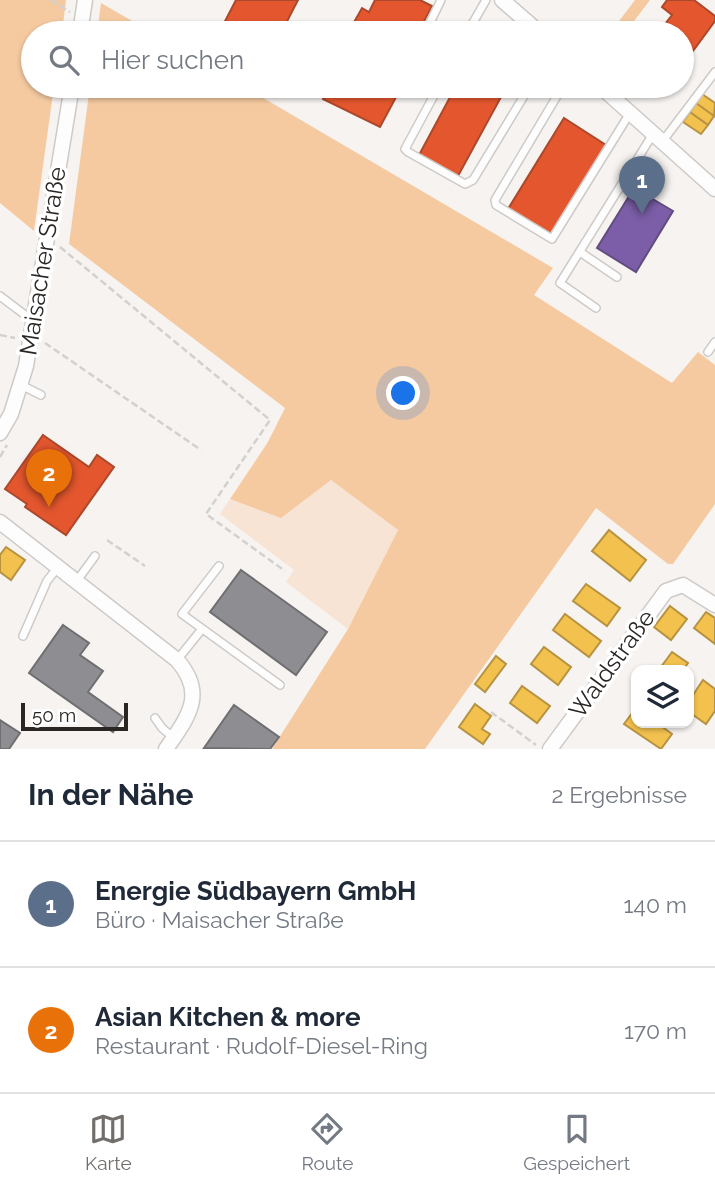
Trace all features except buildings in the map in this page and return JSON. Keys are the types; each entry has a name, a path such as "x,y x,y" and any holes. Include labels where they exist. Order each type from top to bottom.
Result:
{"street":[{"path":"82,21 85,0"},
{"path":"503,0 527,21"},
{"name":"Maisacher Straße","path":"0,433 21,385 34,322 70,98"},
{"path":"613,98 715,189"},
{"path":"0,523 177,660 187,671 192,683 193,697 189,711 170,743"},
{"name":"Waldstraße","path":"550,749 666,592 683,585 715,605"}],"lane":[{"path":"431,21 441,0"},
{"path":"474,21 486,0"},
{"path":"694,96 715,72"},
{"path":"433,98 405,149 465,184 473,180 523,98"},
{"path":"557,98 495,200 496,205 552,239 630,113"},
{"path":"596,308 560,283 658,138 693,98"},
{"path":"580,252 617,277"},
{"path":"0,296 34,322"},
{"path":"708,352 715,342"},
{"path":"21,385 41,395"},
{"path":"76,582 95,556"},
{"path":"219,565 182,614 280,685"},
{"path":"23,636 47,581 58,567"},
{"path":"177,660 202,629"},
{"path":"155,718 170,743"}],"path":[{"path":"51,0 74,21"},
{"path":"47,236 270,420 206,514 285,571"},
{"path":"0,335 15,338"},
{"path":"41,342 48,344 201,450"},
{"path":"107,540 145,566"},
{"path":"491,712 541,749"}],"shaded area":[{"path":"0,0 66,0 63,21 21,21 21,98 52,98 34,231 0,203"},
{"path":"635,0 650,0 634,21 619,21"},
{"path":"101,3 132,21 99,21"},
{"path":"88,98 263,98 553,268 534,295 672,383 698,352 715,365 715,504 673,564 668,564 596,508 425,749 272,749 348,629 398,530 331,480 281,518 230,499 268,442 285,408 69,244"},
{"path":"331,480 398,530 348,629 286,582 294,570 220,514 230,499 281,517"}],"place":[{"name":"Energie Südbayern GmbH","path":"642,214"},
{"name":"Asian Kitchen & more","path":"49,507"}]}
